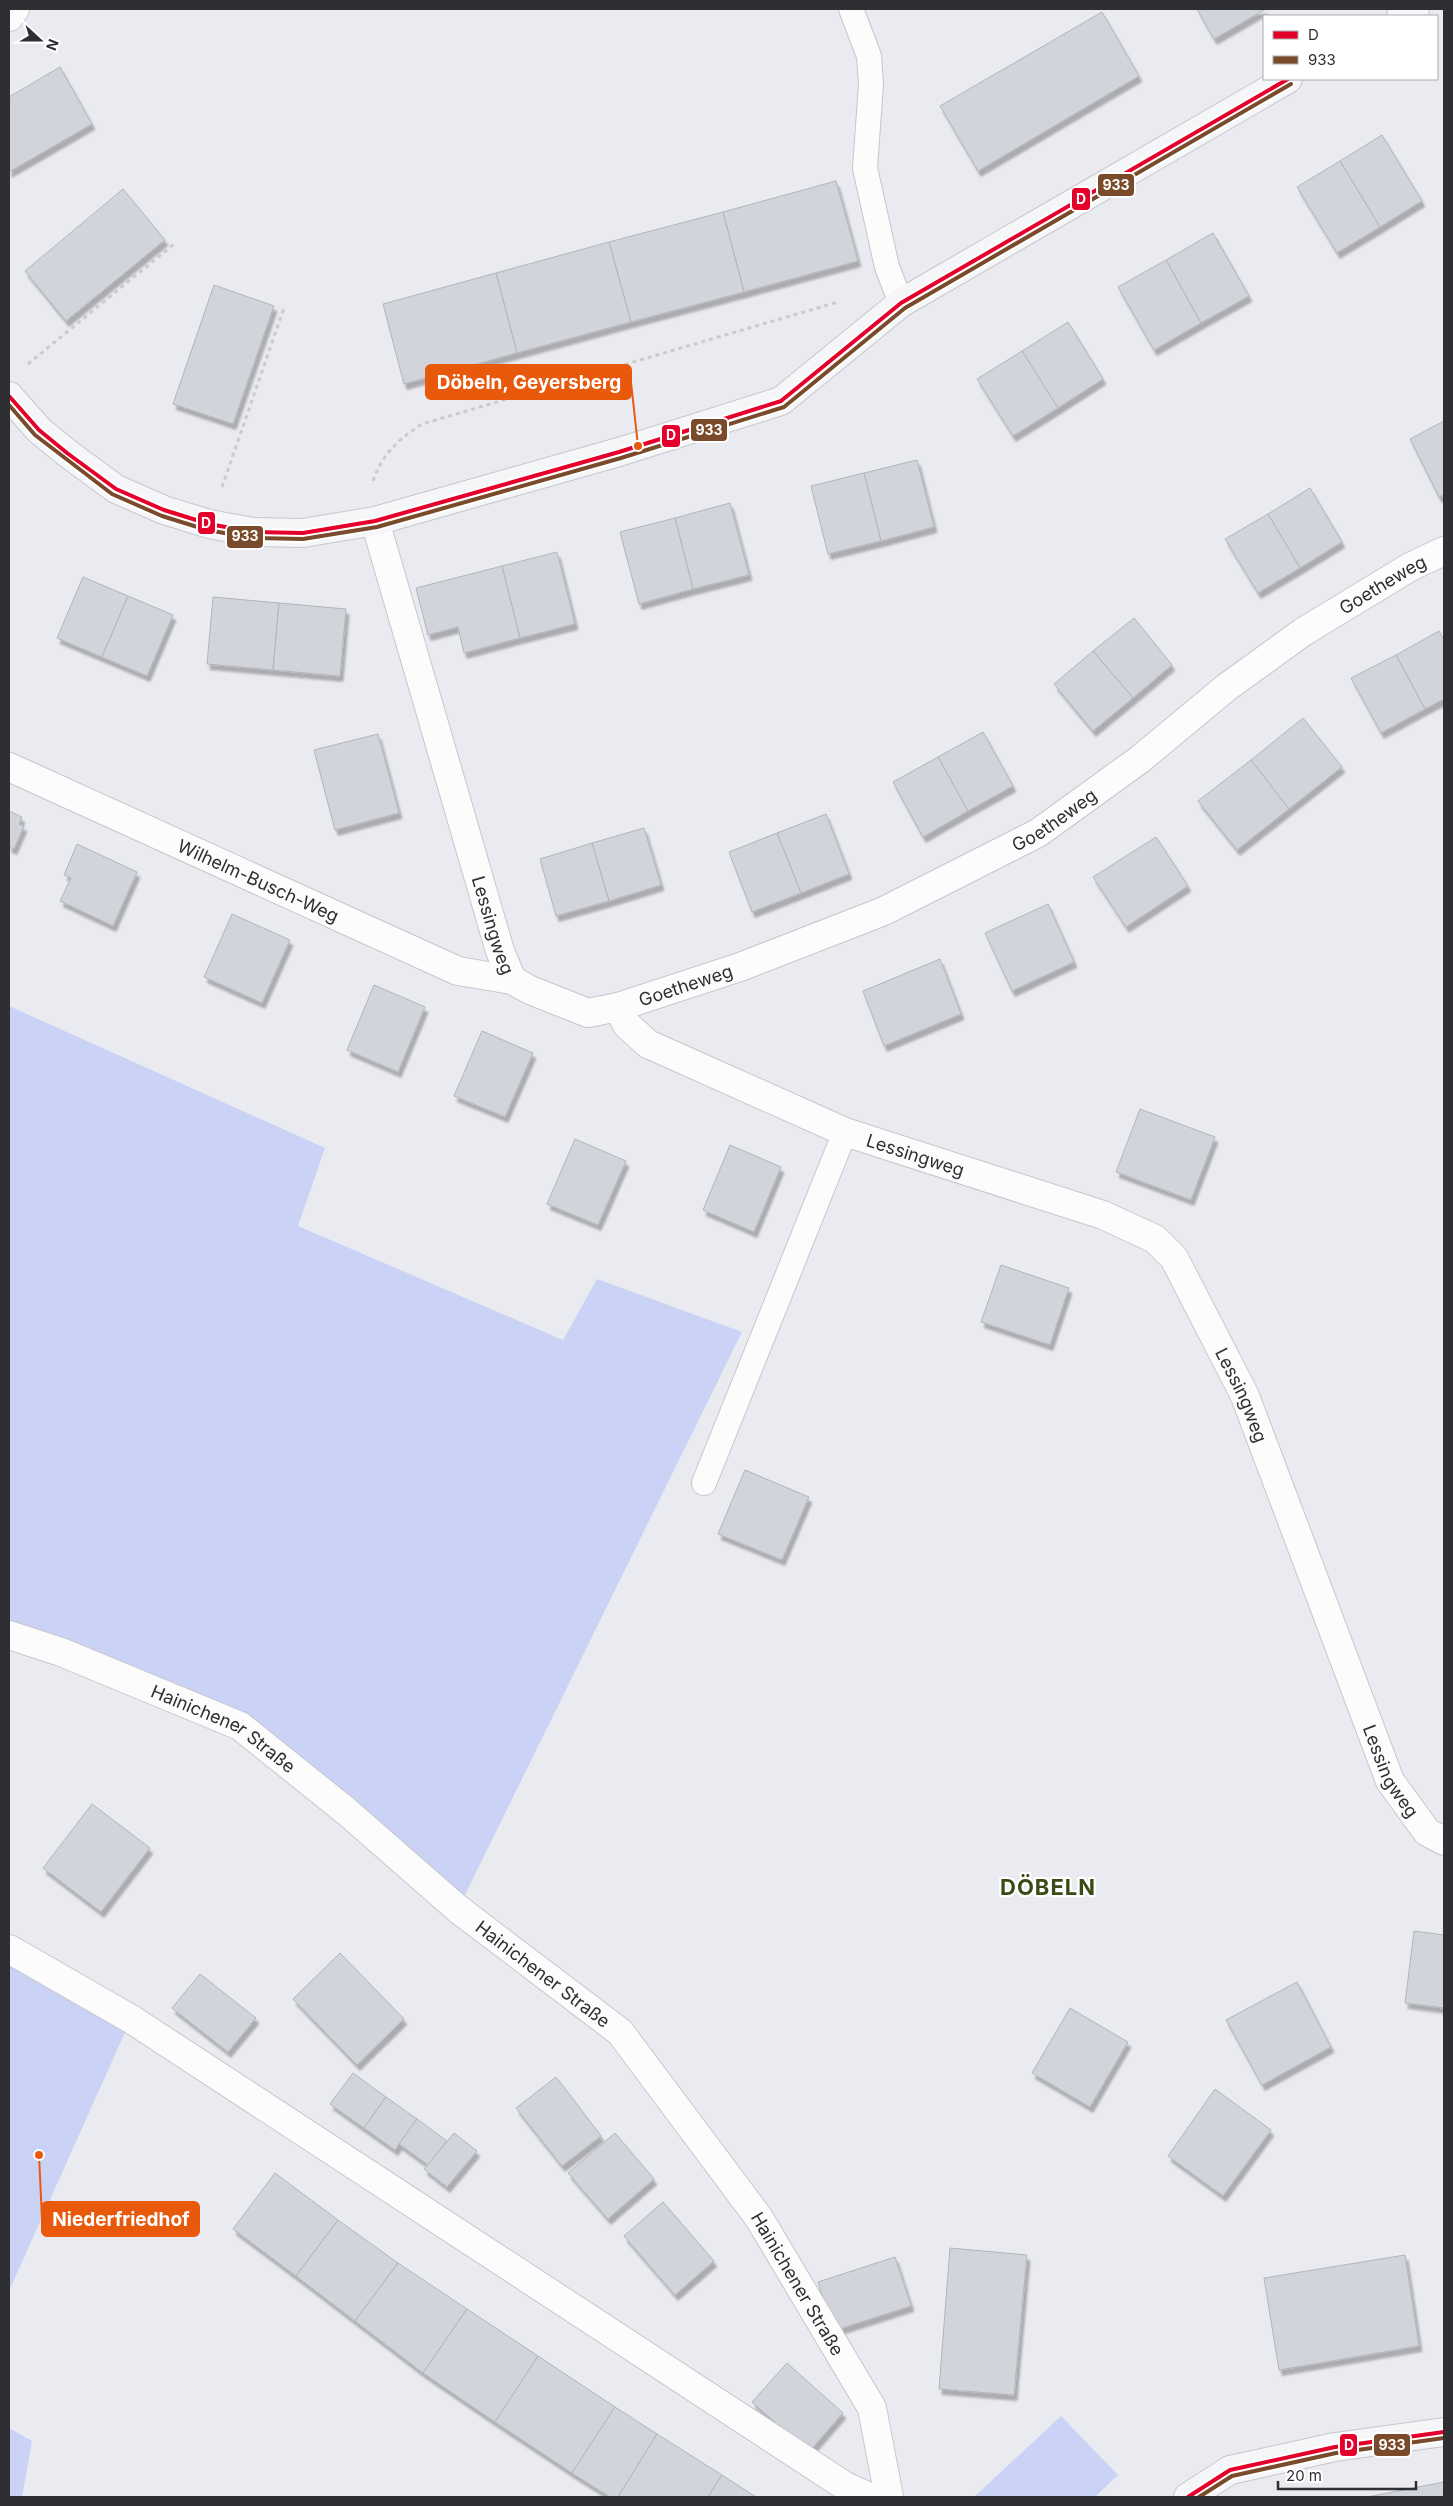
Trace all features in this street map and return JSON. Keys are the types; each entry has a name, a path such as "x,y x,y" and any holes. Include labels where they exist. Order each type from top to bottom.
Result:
{"main road":[{"path":"1403,15 1415,9"},
{"path":"9,396 39,430 116,489 164,510 210,524 253,532 303,534 374,521 610,454 781,401 898,295 1286,80"},
{"path":"1188,2497 1230,2470 1335,2447 1444,2432"}],"street":[{"path":"9,17 15,9"},
{"name":"Lessingweg","path":"374,521 500,951 512,980 530,990 588,1013 618,1007 627,1025 648,1044 846,1132 1103,1215 1155,1239 1174,1258 1245,1396 1390,1781 1427,1832 1444,1841"},
{"name":"Goetheweg","path":"618,1007 740,967 884,911 1038,833 1139,760 1227,687 1303,632 1410,568 1444,551"},
{"name":"Wilhelm-Busch-Weg","path":"9,767 458,971 512,980"},
{"name":"Hainichener Straße","path":"9,1635 61,1652 240,1726 346,1811 458,1909 620,2032 759,2218 872,2408 889,2497"},
{"path":"9,1949 131,2019 845,2486 868,2497"}],"lane":[{"path":"851,9 869,56 871,84 865,168 887,267 898,295"},
{"path":"704,1483 846,1132"}],"path":[{"path":"24,368 174,244"},
{"path":"374,521 373,483 379,464 402,436 422,424 898,295"},
{"path":"210,524 284,308"}],"shaded area":[{"path":"9,1006 325,1148 298,1226 563,1340 597,1279 742,1332 458,1909 240,1726 9,1635"},
{"path":"9,1949 131,2019 9,2291"},
{"path":"1061,2416 1118,2475 1095,2497 974,2497"},
{"path":"9,2428 32,2441 22,2497 9,2497"}],"building":[{"path":"1197,9 1266,9 1214,39"},
{"path":"1102,12 1139,76 978,171 940,106"},
{"path":"60,67 92,124 9,172 9,97"},
{"path":"1382,135 1422,201 1380,227 1340,161"},
{"path":"1340,161 1380,227 1337,253 1297,187"},
{"path":"836,181 858,261 744,292 723,212"},
{"path":"123,189 165,240 66,321 25,271"},
{"path":"723,212 744,292 631,322 609,242"},
{"path":"1213,233 1249,296 1201,323 1166,260"},
{"path":"609,242 631,322 517,353 496,273"},
{"path":"1166,260 1201,323 1154,350 1118,287"},
{"path":"496,273 517,353 404,384 383,304"},
{"path":"214,285 274,306 233,424 173,404"},
{"path":"1068,322 1103,379 1058,408 1022,351"},
{"path":"1022,351 1058,408 1013,436 977,379"},
{"path":"1444,421 1444,495 1439,497 1410,439"},
{"path":"917,460 934,527 881,541 864,473"},
{"path":"864,473 881,541 828,554 811,486"},
{"path":"1310,488 1342,542 1300,568 1268,514"},
{"path":"730,503 749,575 693,589 675,518"},
{"path":"1268,514 1300,568 1258,593 1225,539"},
{"path":"675,518 693,589 639,604 620,532"},
{"path":"557,552 575,624 520,638 502,566"},
{"path":"502,566 520,638 464,653 458,627 428,635 416,588"},
{"path":"83,577 128,596 102,657 57,638"},
{"path":"128,596 173,615 147,676 102,657"},
{"path":"213,597 279,603 273,670 207,664"},
{"path":"279,603 346,609 340,676 273,670"},
{"path":"1134,618 1172,665 1133,698 1093,651"},
{"path":"1439,631 1444,640 1444,699 1425,709 1396,655"},
{"path":"1093,651 1133,698 1093,731 1054,684"},
{"path":"1396,655 1425,709 1381,733 1351,678"},
{"path":"1303,718 1342,767 1289,809 1251,760"},
{"path":"983,732 1013,786 968,811 938,757"},
{"path":"378,734 399,813 335,830 314,750"},
{"path":"938,757 968,811 923,837 893,782"},
{"path":"1251,760 1289,809 1237,850 1198,801"},
{"path":"9,811 22,817 19,824 24,826 14,849 9,847"},
{"path":"826,814 849,874 801,893 777,833"},
{"path":"644,828 661,885 609,901 592,843"},
{"path":"777,833 801,893 752,912 729,852"},
{"path":"1156,837 1188,886 1126,927 1093,877"},
{"path":"592,843 609,901 556,916 540,859"},
{"path":"77,844 137,872 113,926 60,901 71,878 64,875"},
{"path":"1048,904 1074,962 1012,991 985,933"},
{"path":"232,914 290,940 262,1003 204,977"},
{"path":"940,959 961,1014 884,1046 863,991"},
{"path":"374,985 425,1007 398,1072 347,1050"},
{"path":"482,1031 533,1053 505,1117 454,1096"},
{"path":"1140,1109 1215,1137 1191,1200 1116,1172"},
{"path":"575,1139 626,1161 598,1225 547,1204"},
{"path":"730,1145 781,1167 754,1232 703,1210"},
{"path":"1001,1265 1069,1288 1050,1345 981,1322"},
{"path":"745,1470 809,1497 782,1560 718,1534"},
{"path":"92,1804 150,1848 101,1912 43,1868"},
{"path":"1414,1931 1444,1935 1444,2008 1405,2003"},
{"path":"340,1953 404,2019 357,2065 293,1999"},
{"path":"200,1974 256,2018 228,2052 172,2008"},
{"path":"1297,1982 1331,2047 1262,2085 1226,2020"},
{"path":"1070,2008 1128,2042 1090,2107 1032,2073"},
{"path":"353,2073 386,2097 364,2128 330,2104"},
{"path":"556,2077 601,2136 562,2166 516,2108"},
{"path":"1215,2089 1271,2130 1223,2196 1168,2156"},
{"path":"386,2097 417,2119 395,2150 364,2128"},
{"path":"417,2119 447,2141 428,2165 399,2144"},
{"path":"454,2133 477,2151 447,2187 424,2169"},
{"path":"615,2133 654,2179 608,2219 568,2173"},
{"path":"275,2173 338,2220 296,2276 233,2229"},
{"path":"663,2202 714,2261 675,2295 624,2236"},
{"path":"338,2220 398,2263 355,2321 296,2276"},
{"path":"950,2248 1027,2255 1014,2395 939,2389"},
{"path":"1405,2255 1419,2346 1279,2370 1264,2278"},
{"path":"895,2257 911,2306 833,2331 818,2282"},
{"path":"398,2263 467,2309 423,2373 355,2321"},
{"path":"467,2309 538,2356 495,2422 423,2373"},
{"path":"538,2356 615,2407 572,2473 495,2422"},
{"path":"787,2363 843,2413 809,2452 752,2402"},
{"path":"615,2407 657,2434 618,2497 610,2497 572,2473"},
{"path":"657,2434 722,2475 708,2497 618,2497"},
{"path":"722,2475 756,2497 708,2497"},
{"path":"1444,2482 1444,2497 1367,2497"}],"transit line":[{"name":"D","path":"9,396 39,430 67,453 116,489 164,510 209,524 253,532 303,533 375,521 619,452 781,401 901,303 1286,80"},
{"name":"933","path":"9,405 35,435 112,494 162,516 207,530 253,538 303,539 377,527 621,458 784,407 905,308 1291,84"},
{"name":"D","path":"1188,2497 1230,2470 1335,2447 1444,2432"},
{"name":"933","path":"1199,2497 1232,2476 1336,2453 1444,2438"}],"place":[{"name":"Döbeln, Geyersberg","path":"638,446"},
{"name":"Niederfriedhof","path":"39,2155"}],"district":[{"name":"DÖBELN","path":"1048,1887"}]}
